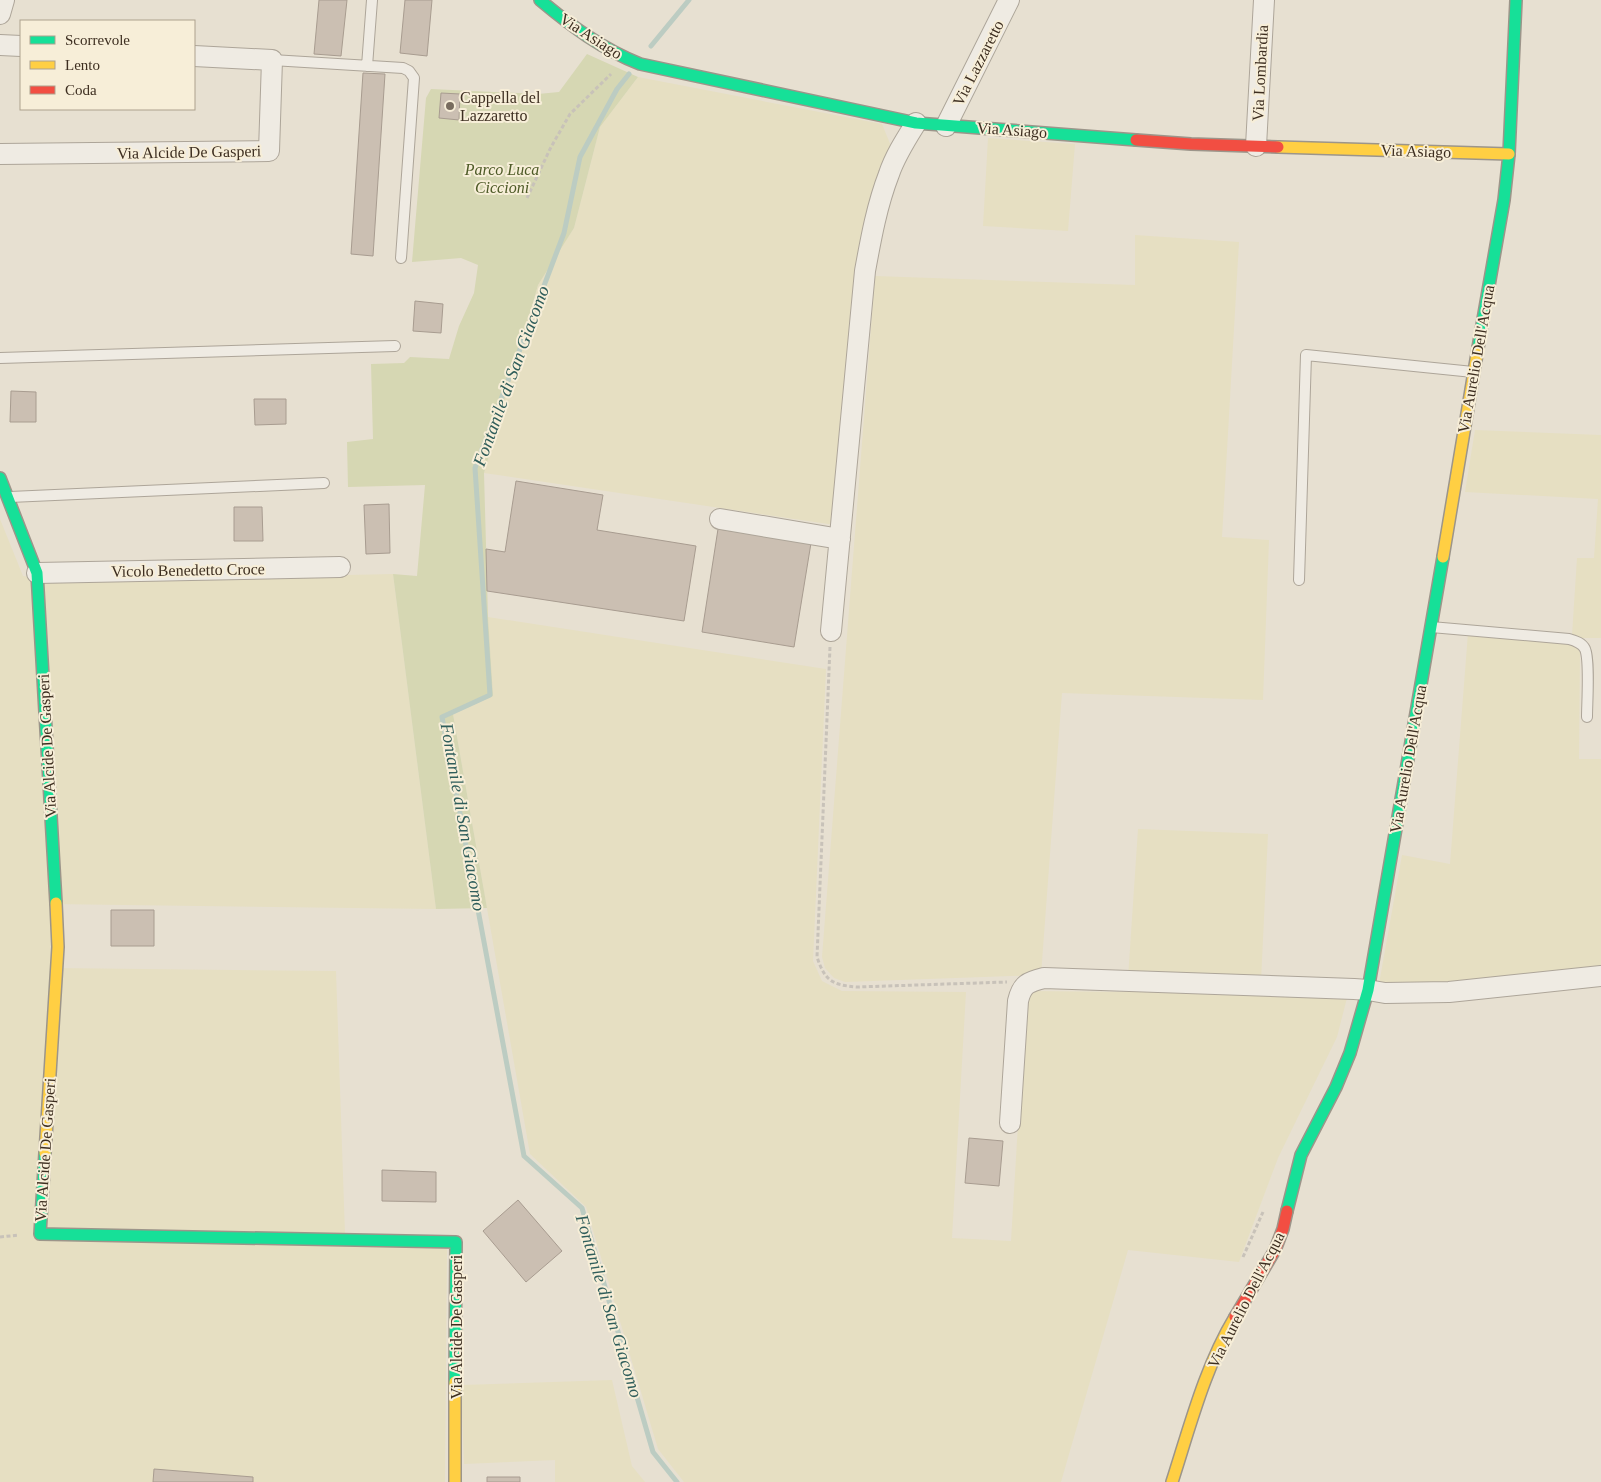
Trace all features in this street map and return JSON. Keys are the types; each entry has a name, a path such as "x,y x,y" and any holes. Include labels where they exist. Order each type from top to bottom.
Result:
{"street":[{"path":"0,14 4,0"},
{"name":"Via Asiago","path":"540,0 580,32 629,60 660,70 916,123 1181,143 1509,154"},
{"name":"Via Lazzaretto","path":"946,126 1009,0"},
{"name":"Via Lombardia","path":"1256,146 1264,0"},
{"name":"Via Aurelio Dell'Acqua","path":"1172,1482 1194,1412 1216,1354 1275,1250 1283,1229 1302,1154 1336,1087 1350,1053 1368,990 1504,200 1509,154 1516,0"},
{"path":"0,45 20,46"},
{"path":"195,56 272,60"},
{"name":"Via Alcide De Gasperi","path":"0,154 269,151 272,60"},
{"path":"831,631 865,271 876,216 889,172 916,123"},
{"name":"Via Alcide De Gasperi","path":"0,478 37,573 58,947 40,1234 456,1242 455,1482"},
{"path":"720,518 840,539"},
{"name":"Vicolo Benedetto Croce","path":"37,573 340,566"},
{"path":"1010,1123 1020,991 1030,982 1044,978 1368,990 1385,993 1449,992 1601,976"}],"lane":[{"path":"367,66 372,0"},
{"path":"272,60 403,68 409,71 414,78 401,258"},
{"path":"0,358 395,346"},
{"path":"1299,580 1306,355 1474,372"},
{"path":"7,497 324,483"},
{"path":"1430,627 1578,641 1584,647 1587,658 1587,717"}],"path":[{"path":"527,198 551,147 570,114 606,78 629,60"},
{"path":"831,631 817,956 821,968 829,979 840,986 1030,982"},
{"path":"1242,1262 1265,1207"}],"shaded area":[{"path":"638,77 882,124 891,146 835,525 484,473 538,285 574,228 600,127"},
{"path":"988,138 1075,144 1068,231 983,226"},
{"path":"1135,235 1239,242 1222,537 1269,540 1263,700 1062,693 1041,975 845,982 834,978 825,968 822,957 875,276 1135,285"},
{"path":"1475,430 1601,435 1601,638 1580,638 1572,635 1577,558 1594,558 1598,499 1465,492"},
{"path":"0,519 23,576 57,581 393,574 436,909 50,904 51,968 336,971 345,1234 447,1249 445,1482 0,1482"},
{"path":"488,617 826,669 813,961 822,981 842,991 966,992 952,1238 1011,1241 1026,991 1348,994 1337,1037 1278,1158 1239,1262 1128,1250 1061,1482 684,1482 658,1449 586,1207 530,1154 453,714 493,696"},
{"path":"1468,633 1570,643 1576,646 1580,652 1579,759 1601,759 1601,971 1439,987 1379,984 1402,855 1450,864"},
{"path":"1138,829 1268,834 1261,981 1128,978"},
{"path":"612,1380 632,1466 645,1482 555,1482 555,1460 464,1464 461,1385"}],"green space":[{"name":"Parco Luca Ciccioni","path":"587,54 638,77 600,127 574,228 538,285 484,473 488,617 493,696 453,714 487,908 436,909 393,574 417,576 425,485 348,487 347,442 373,439 371,364 404,363 410,357 449,359 459,326 474,293 478,265 461,258 412,262 426,98 431,89 538,94 559,92"}],"building":[{"path":"319,0 347,0 341,56 314,54"},
{"path":"405,0 432,0 427,56 400,53"},
{"path":"363,73 385,74 373,256 351,254"},
{"name":"Cappella del Lazzaretto","path":"441,93 460,94 459,120 439,118"},
{"path":"415,301 443,304 441,333 413,331"},
{"path":"11,391 36,392 36,422 10,422"},
{"path":"254,399 286,399 286,424 255,425"},
{"path":"516,481 603,495 597,530 696,546 684,621 487,591 486,549 505,552"},
{"path":"389,504 390,553 366,554 364,505"},
{"path":"234,507 262,507 263,541 234,541"},
{"path":"718,529 811,543 794,647 702,632"},
{"path":"111,910 154,910 154,946 111,946"},
{"path":"969,1138 1003,1141 999,1186 965,1183"},
{"path":"382,1170 436,1172 436,1202 382,1201"},
{"path":"518,1200 562,1251 526,1282 483,1231"},
{"path":"154,1469 253,1477 253,1482 153,1482"},
{"path":"487,1477 520,1477 520,1482 487,1482"}],"waterway":[{"name":"Fontanile di San Giacomo","path":"651,46 689,0"},
{"name":"Fontanile di San Giacomo","path":"629,74 617,89 580,157 564,233 475,468 490,695 442,717 524,1156 582,1208 653,1452 677,1482"}],"traffic: fast":[{"path":"540,0 587,36 640,64 916,123 1136,140"},
{"path":"1478,348 1504,200 1509,154 1516,0"},
{"path":"0,478 37,573 56,903"},
{"path":"1287,1211 1301,1155 1336,1087 1350,1053 1368,990 1443,557"},
{"path":"45,1153 40,1234 456,1242 455,1382"}],"traffic: slow":[{"path":"1278,147 1509,154"},
{"path":"1443,557 1478,348"},
{"path":"45,1153 58,947 56,903"},
{"path":"1172,1482 1207,1376 1224,1336 1235,1317"},
{"path":"455,1382 455,1482"}],"traffic: jam":[{"path":"1136,140 1278,147"},
{"path":"1235,1317 1275,1250 1287,1211"}],"place":[{"name":"Cappella del Lazzaretto","path":"450,106"}]}
